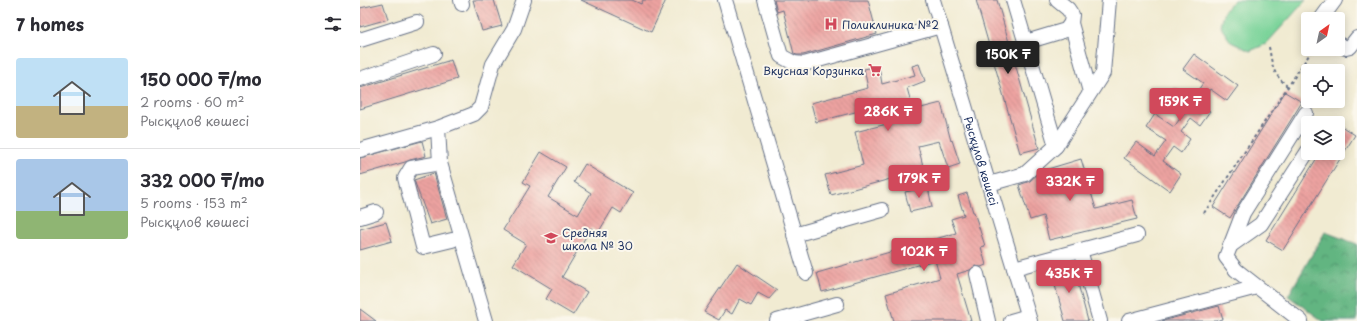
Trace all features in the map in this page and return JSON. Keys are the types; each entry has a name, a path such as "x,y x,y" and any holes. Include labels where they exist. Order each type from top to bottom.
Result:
{"street":[{"path":"360,150 438,128 474,114 481,107 493,64 514,29 524,0"},
{"path":"726,0 806,273"},
{"path":"765,0 781,56 794,63 804,64 941,26"},
{"name":"Рысқұлов көшесі","path":"933,0 1029,318"},
{"path":"1013,0 1056,146"},
{"path":"1056,0 1068,9 1072,15 1071,23 1090,92"},
{"path":"989,184 1025,174 1056,146 1103,73 1109,0"},
{"path":"1326,12 1335,0"},
{"path":"360,40 417,22"},
{"path":"1026,42 1066,30 1071,23"},
{"path":"1345,48 1350,47 1357,38"},
{"path":"360,79 434,54"},
{"path":"1301,321 1236,270 1226,257 1242,213 1306,114"},
{"path":"438,128 440,163 486,321"},
{"path":"1230,246 1261,224 1302,160"},
{"path":"440,163 411,168 405,178 423,247 452,240"},
{"path":"794,235 882,210"},
{"path":"360,217 376,212"},
{"path":"1014,268 1137,235"},
{"path":"1080,250 1100,321"},
{"path":"977,274 988,321"},
{"path":"1129,321 1257,287"},
{"path":"777,321 836,304"},
{"path":"1011,321 1029,318"}],"path":[{"path":"1270,47 1274,71 1277,77 1288,87"},
{"path":"1204,213 1308,56"}],"green space":[{"path":"1234,0 1306,0 1266,44 1250,51 1231,42 1220,26 1224,11"},
{"path":"1325,232 1357,244 1357,321 1323,321 1288,296"}],"building":[{"path":"473,0 494,0 502,26 482,31"},
{"path":"581,0 632,0 641,4 643,0 666,0 651,32"},
{"name":"Поликлиника №2","path":"774,0 868,0 877,34 803,55 797,55 794,54 783,10 777,12"},
{"path":"976,0 997,0 1039,148 1020,153"},
{"path":"383,3 388,19 360,27 360,8"},
{"path":"1194,54 1238,86 1227,101 1210,89 1200,104 1210,111 1200,125 1191,118 1181,132 1190,139 1181,153 1173,147 1163,161 1181,174 1170,191 1124,158 1136,142 1155,156 1166,141 1146,128 1155,114 1174,127 1184,113 1166,100 1175,87 1192,99 1203,83 1183,69"},
{"path":"451,60 457,79 360,109 360,88"},
{"path":"919,64 925,81 907,88 913,110 941,103 951,141 952,140 960,164 948,168 939,141 918,146 924,170 831,195 825,175 863,165 855,132 899,121 894,102 816,122 811,103 868,88 864,69 879,66 882,84 915,75 912,66"},
{"path":"1285,92 1301,101 1230,218 1213,207"},
{"path":"1345,129 1355,135 1345,151"},
{"path":"422,141 426,156 360,175 360,158"},
{"name":"Средняя школа № 30","path":"541,152 566,167 548,197 578,215 591,193 574,182 585,164 633,193 621,213 613,208 598,233 591,228 562,277 587,292 573,315 546,299 552,289 513,265 526,244 503,230 530,186 523,182"},
{"path":"1081,159 1096,209 1132,200 1137,219 1049,240 1043,216 1030,220 1019,185 1030,181 1041,171"},
{"path":"1316,160 1339,160 1283,250 1266,240"},
{"path":"434,173 447,219 430,224 414,180"},
{"path":"928,187 932,207 910,212 905,192"},
{"path":"967,193 985,246 981,247 986,265 981,267 975,266 970,270 957,274 971,321 894,321 886,294 940,278 935,260 822,292 817,273 956,233 951,219 964,215 958,196"},
{"path":"386,222 392,241 360,250 360,229"},
{"path":"737,263 777,290 769,299 758,293 751,305 740,299 732,314 725,310 719,320 704,312"},
{"path":"1073,265 1088,321 1065,321 1051,271"},
{"path":"1219,306 1223,319 1216,321 1162,321"},
{"path":"360,309 376,321 360,321"}],"place":[{"name":"Поликлиника №2","path":"831,24"},
{"name":"Вкусная Корзинка","path":"875,70"},
{"name":"Средняя школа № 30","path":"551,238"}]}
